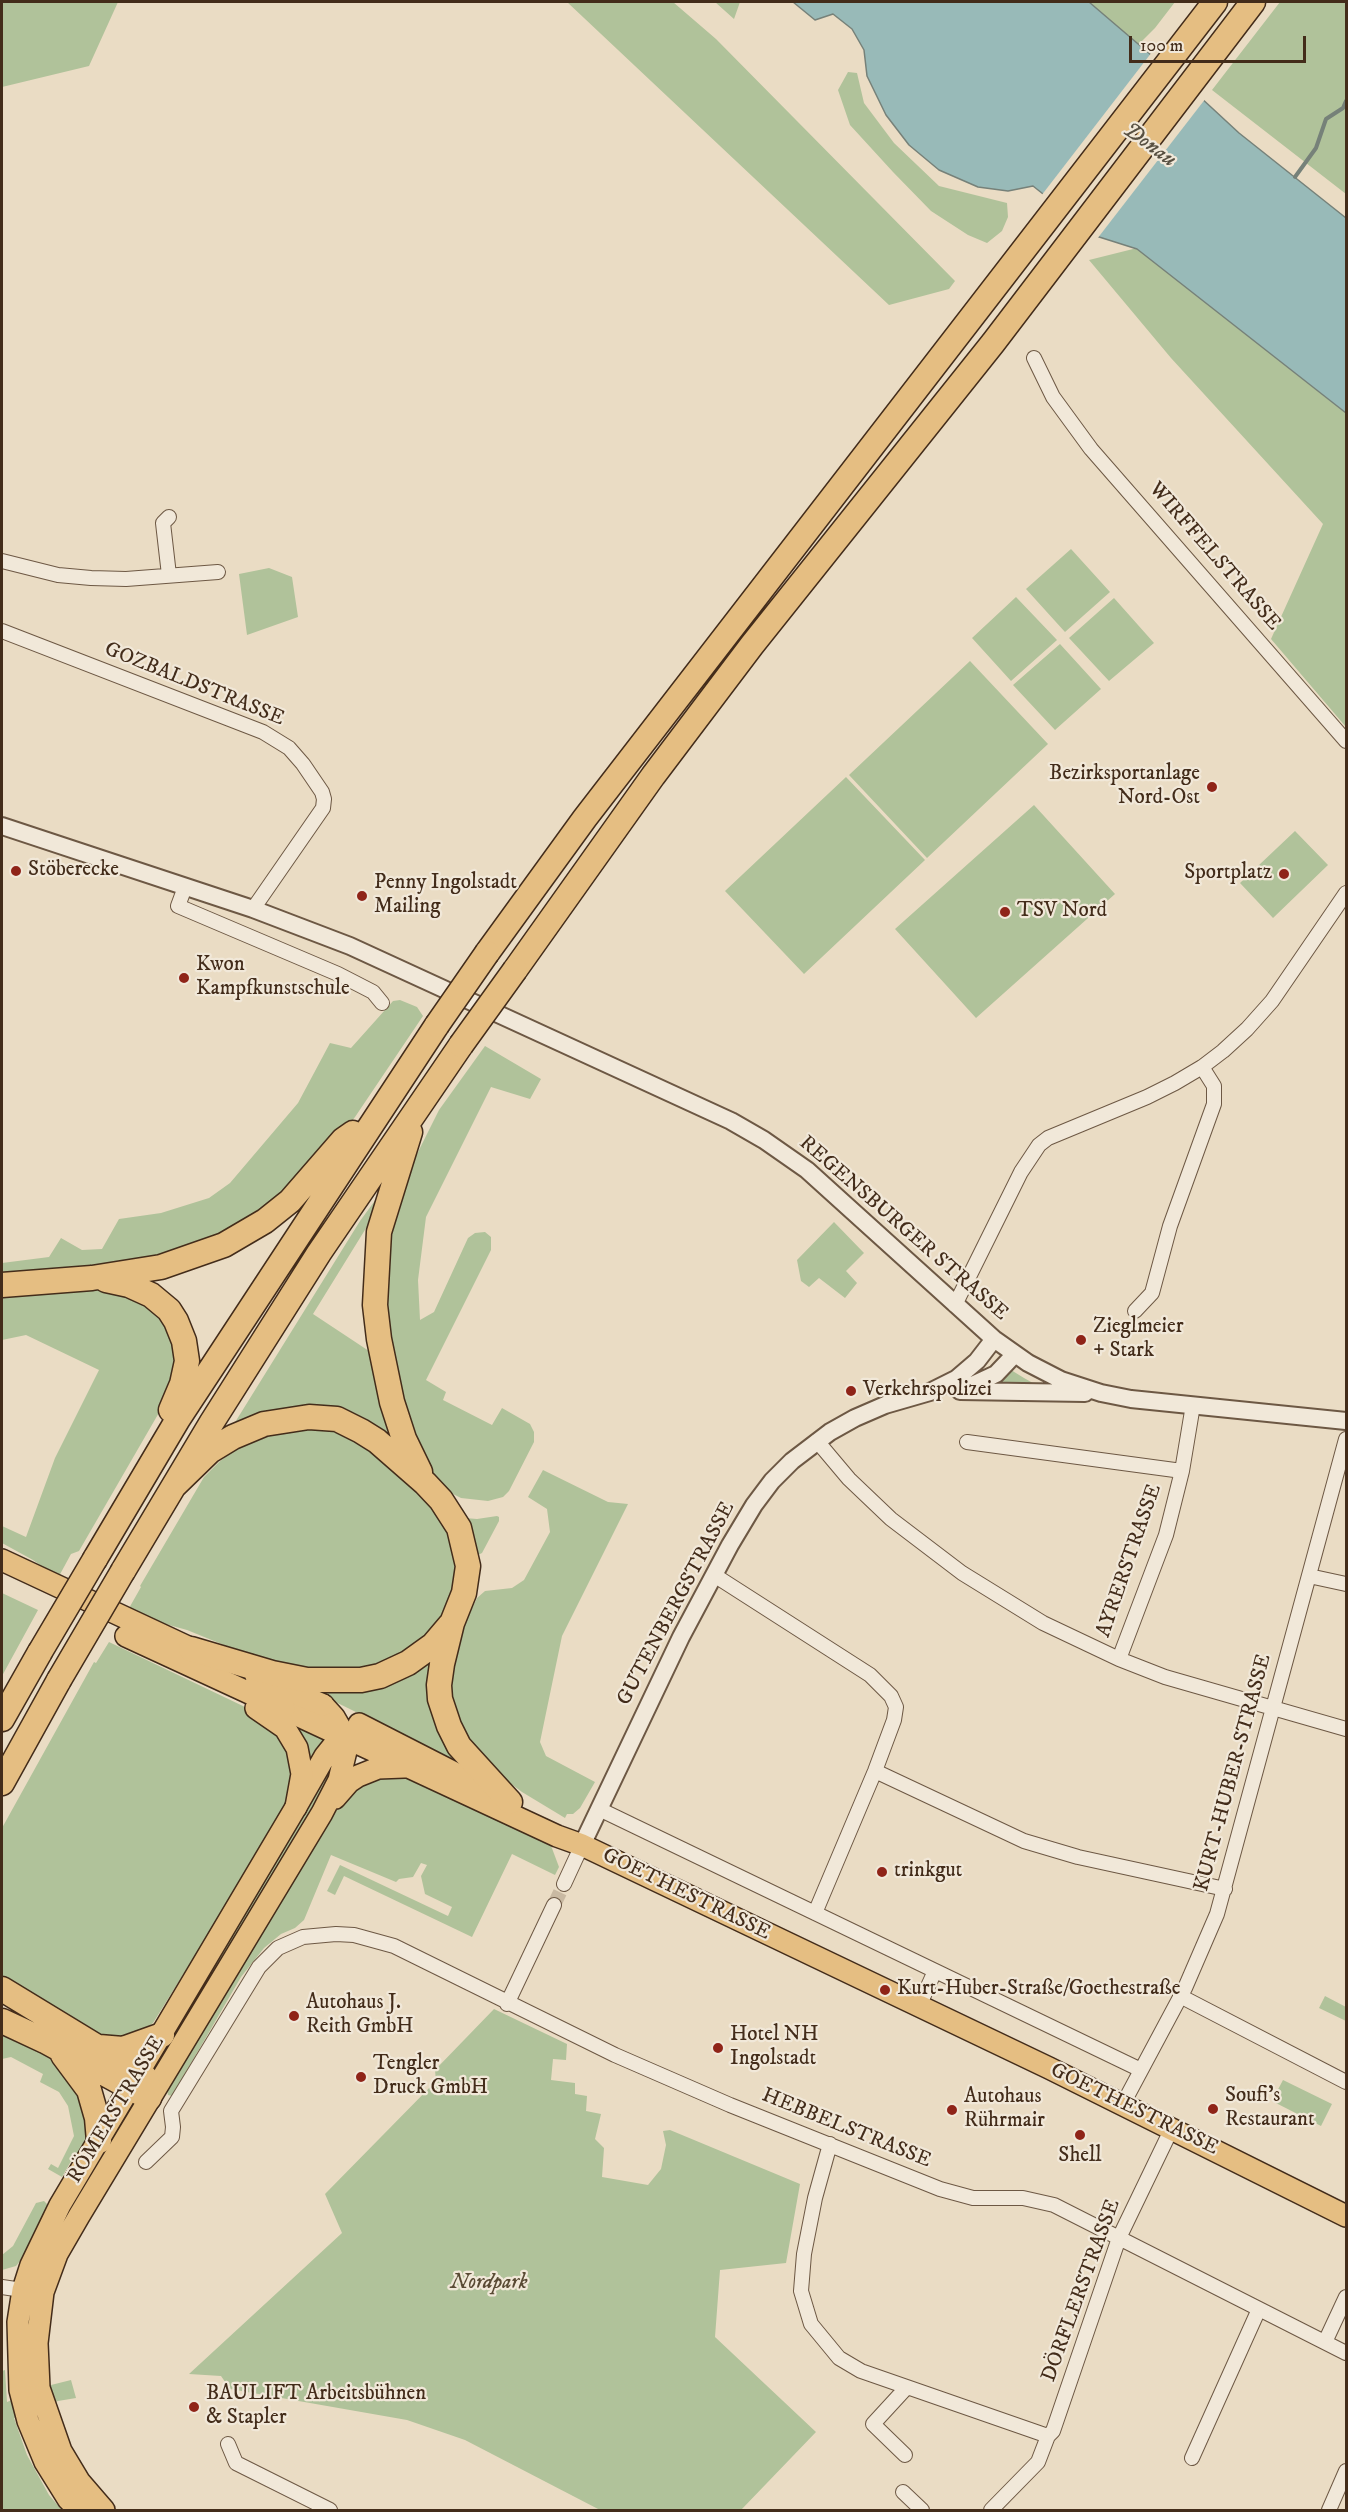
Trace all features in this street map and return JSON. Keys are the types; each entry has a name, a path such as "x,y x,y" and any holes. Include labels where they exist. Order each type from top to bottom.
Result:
{"highway":[{"path":"92,1558 178,1419 388,1097 487,953 585,818 1215,2"},
{"path":"2,1784 59,1680 174,1486 319,1253 460,1045 653,776 752,645 993,343 1253,2"},
{"path":"2,1710 159,1439 308,1205 360,1128 388,1097"},
{"path":"420,1103 386,1204 379,1232 375,1305 379,1340 393,1402 404,1439 426,1483"},
{"path":"2,1285 92,1278 160,1267 189,1258 242,1236 290,1201 343,1140 360,1128"},
{"path":"92,1278 116,1281 151,1295 169,1310 181,1332 187,1361 182,1383 159,1439"},
{"path":"174,1486 210,1450 233,1437 264,1424 309,1417 337,1419 361,1431 377,1441 426,1483 459,1528 466,1554 466,1586 452,1623 439,1679 443,1712 459,1746 510,1802"},
{"path":"196,1659 307,1680 361,1680 380,1676 408,1663 433,1645 452,1623"},
{"path":"2,1719 38,1650"},
{"path":"2,1989 99,2047 140,2086"},
{"path":"2,2021 140,2086"},
{"path":"99,2047 123,2049 162,2035"},
{"path":"55,2047 89,2090 97,2118 99,2141"}],"main road":[{"path":"2,1560 196,1659 284,1709 557,1836 582,1845"},
{"path":"2,1576 196,1659 323,1705 564,1829 582,1845"},
{"path":"196,1659 277,1720 290,1734 297,1748 302,1774 296,1807"},
{"path":"323,1705 334,1717 345,1736"},
{"path":"345,1736 352,1732 369,1730"},
{"name":"RÖMERSTRASSE","path":"78,2511 45,2462 28,2421 20,2390 18,2322 33,2291 57,2254 140,2086 162,2035 325,1755 345,1736"},
{"name":"RÖMERSTRASSE","path":"104,2511 79,2481 61,2451 39,2388 33,2291 47,2228 99,2141 140,2086 322,1814 342,1770 346,1751 345,1736"},
{"path":"322,1814 342,1788 358,1776 385,1767 407,1767"},
{"name":"GOETHESTRASSE","path":"582,1845 1123,2104 1347,2216"}],"street":[{"name":"WIRFFELSTRASSE","path":"1034,358 1053,397 1091,449 1347,741"},
{"path":"169,517 163,523 169,575"},
{"path":"2,561 58,575 91,578 126,579 218,572"},
{"name":"GOZBALDSTRASSE","path":"2,631 263,732 289,748 322,792 323,808 253,909"},
{"name":"REGENSBURGER STRASSE","path":"2,826 253,909 386,962 731,1121 764,1140 807,1170 994,1339 1015,1354 1061,1380 1101,1394 1347,1421"},
{"path":"185,887 178,906 338,974 373,992 382,1003"},
{"path":"955,1305 1021,1172 1039,1145 1057,1134 1147,1097 1202,1067 1246,1029 1272,1001 1347,893"},
{"path":"1135,1311 1152,1293 1170,1226 1214,1104 1216,1095 1214,1086 1202,1067"},
{"name":"GUTENBERGSTRASSE","path":"564,1884 681,1637 754,1505 772,1481 817,1441 855,1418 885,1405 930,1392 956,1378 977,1361 994,1339"},
{"name":"GUTENBERGSTRASSE","path":"930,1392 960,1391 996,1374 1015,1354"},
{"path":"960,1391 1101,1394"},
{"name":"AYRERSTRASSE","path":"1119,1659 1166,1535 1182,1471 1192,1405"},
{"name":"KURT-HUBER-STRASSE","path":"1123,2104 1211,1933 1347,1438"},
{"path":"817,1441 849,1479 891,1519 963,1574 1043,1623 1119,1659 1165,1677 1233,1697 1274,1706 1347,1729"},
{"path":"967,1442 1182,1471"},
{"path":"714,1575 870,1675 891,1696 896,1707 894,1720 875,1771 815,1913"},
{"path":"1309,1576 1347,1584"},
{"path":"875,1771 1024,1840 1078,1857 1225,1888"},
{"name":"GOETHESTRASSE","path":"599,1809 1141,2070"},
{"path":"507,2004 554,1905"},
{"name":"HEBBELSTRASSE","path":"146,2162 172,2137 174,2127 171,2111 259,1967 278,1948 297,1939 336,1934 373,1939 394,1946 507,2004 678,2083 940,2189 973,2198 1023,2198 1054,2205 1347,2353"},
{"path":"919,2006 935,1971"},
{"path":"1180,1996 1347,2082"},
{"path":"140,2086 171,2111"},
{"name":"DÖRFLERSTRASSE","path":"991,2511 1038,2462 1048,2436 1053,2431 1119,2238 1172,2128"},
{"path":"830,2144 804,2254 801,2291 811,2324 839,2358 861,2371 1048,2436"},
{"path":"2,2287 33,2291"},
{"path":"1325,2342 1347,2297"},
{"path":"1192,2458 1259,2309"},
{"path":"905,2455 873,2424 908,2387"},
{"path":"228,2444 237,2463 330,2511"},
{"path":"1329,2511 1347,2471"},
{"path":"903,2493 922,2511"}],"green space":[{"path":"2,2 118,2 89,66 2,87"},
{"path":"567,2 673,2 716,39 955,281 949,289 889,305"},
{"path":"715,2 740,2 734,19"},
{"path":"1089,2 1175,2 1138,45"},
{"path":"1280,2 1346,2 1346,194 1212,90"},
{"path":"848,72 857,73 864,103 894,143 939,186 1007,203 1008,217 1002,231 987,243 968,235 931,211 893,172 850,125 838,90"},
{"path":"1137,248 1346,413 1346,727 1271,639 1323,524 1171,358 1089,260"},
{"path":"1071,549 1110,592 1065,632 1026,589"},
{"path":"269,568 292,577 298,617 247,635 239,574"},
{"path":"1016,597 1057,640 1011,681 972,638"},
{"path":"1114,598 1154,643 1109,681 1069,638"},
{"path":"1060,644 1101,689 1055,730 1013,685"},
{"path":"970,661 1048,744 927,858 849,775"},
{"path":"846,777 925,860 804,974 725,891"},
{"name":"TSV Nord","path":"1034,805 1115,894 976,1018 895,929"},
{"name":"Sportplatz","path":"1295,831 1328,865 1273,918 1240,883"},
{"path":"400,1000 417,1007 423,1016 355,1117 326,1155 270,1210 183,1256 2,1279 2,1263 49,1257 61,1238 82,1250 102,1249 119,1219 161,1213 209,1198 230,1183 298,1103 330,1043 351,1048 393,1001"},
{"path":"485,1046 541,1079 530,1099 491,1087 426,1217 418,1280 420,1320 434,1312 468,1238 475,1233 485,1232 491,1237 491,1250 426,1380 446,1392 443,1400 492,1425 502,1408 530,1424 534,1432 534,1442 509,1491 503,1497 488,1501 461,1498 451,1493 425,1465 404,1409 384,1302 387,1255 395,1212 412,1164 439,1110"},
{"path":"390,1180 376,1230 368,1225 313,1314 378,1357 404,1456 354,1421 229,1432 360,1221"},
{"path":"834,1222 864,1253 846,1271 857,1283 845,1298 819,1278 809,1287 801,1281 797,1260"},
{"path":"106,1287 161,1313 179,1354 164,1404 79,1551 71,1554 58,1578 33,1560 2,1543 2,1526 26,1537 55,1458 99,1370 26,1335 2,1340 2,1294"},
{"path":"1011,1370 1024,1378 1040,1387 991,1385"},
{"path":"319,1423 368,1444 433,1508 453,1541 457,1577 453,1594 441,1622 406,1657 338,1675 266,1662 187,1630 151,1620 128,1610 204,1477 219,1462 254,1435"},
{"path":"543,1470 608,1502 628,1504 562,1636 540,1742 546,1756 595,1782 580,1808 573,1814 567,1814 565,1818 522,1792 486,1765 450,1717 449,1657 477,1598 485,1591 512,1588 524,1580 550,1532 547,1509 528,1497"},
{"path":"497,1516 499,1521 482,1553 478,1555 465,1518"},
{"path":"2,1593 38,1610 2,1676"},
{"path":"109,1642 245,1707 268,1721 290,1751 294,1773 289,1804 153,2023 142,2032 105,2041 2,1978 2,1828 94,1662 96,1663"},
{"path":"432,1654 464,1765 309,1689"},
{"path":"290,1720 326,1738 310,1770"},
{"path":"327,1765 333,1767 334,1771 255,1907 193,2007 208,1975 251,1905"},
{"path":"407,1775 550,1843 559,1867 555,1875 512,1854 472,1937 344,1876 335,1895 327,1891 340,1865 448,1916 452,1907 425,1894 421,1876 427,1865 421,1863 413,1877 399,1879 396,1882 331,1855 304,1920 264,1948 241,1977 172,2096 168,2095 166,2085 348,1792 370,1778"},
{"path":"1325,1996 1346,2007 1346,2021 1319,2008"},
{"name":"Nordpark","path":"494,2009 567,2044 566,2060 553,2059 551,2080 575,2083 575,2094 587,2096 586,2111 601,2114 595,2139 604,2148 602,2177 648,2185 661,2169 666,2145 663,2131 670,2130 800,2184 786,2263 720,2270 715,2337 816,2432 741,2510 600,2510 465,2440 407,2420 230,2389 221,2376 189,2374 342,2233 325,2194 436,2081 435,2070"},
{"path":"2,2027 51,2054 67,2068 92,2126 83,2151 75,2154 62,2177 48,2169 51,2164 58,2168 74,2136 68,2106 59,2092 40,2082 43,2074 11,2057 2,2059"},
{"path":"1283,2080 1332,2104 1321,2126 1272,2101"},
{"path":"44,2201 49,2206 24,2256 16,2266 2,2270 2,2255 13,2246 36,2203"},
{"path":"5,2370 7,2402 71,2380 76,2398 58,2401 14,2418 27,2455 49,2495 62,2510 2,2510 2,2371"}],"water":[{"name":"Donau","path":"793,2 1089,2 1239,133 1346,218 1346,413 1137,249 1096,236 1033,186 1008,191 978,187 939,170 909,145 886,115 867,76 864,50 852,29 833,14 815,20"}],"pier":[{"path":"1152,52 1206,98 1097,239 1041,196"}],"waterway":[{"path":"1295,177 1316,148 1326,119 1343,108 1346,101"}],"tunnel":[{"path":"554,1905 564,1884"}],"place":[{"name":"Bezirksportanlage Nord-Ost","path":"1212,787"},
{"name":"Stöberecke","path":"16,871"},
{"name":"Sportplatz","path":"1284,874"},
{"name":"Penny Ingolstadt Mailing","path":"362,896"},
{"name":"TSV Nord","path":"1005,912"},
{"name":"Kwon Kampfkunstschule","path":"184,978"},
{"name":"Zieglmeier + Stark","path":"1081,1340"},
{"name":"Verkehrspolizei","path":"851,1391"},
{"name":"trinkgut","path":"882,1872"},
{"name":"Kurt-Huber-Straße/Goethestraße","path":"885,1990"},
{"name":"Autohaus J. Reith GmbH","path":"294,2016"},
{"name":"Hotel NH Ingolstadt","path":"718,2048"},
{"name":"Tengler Druck GmbH","path":"361,2077"},
{"name":"Soufi's Restaurant","path":"1213,2109"},
{"name":"Autohaus Rührmair","path":"952,2110"},
{"name":"Shell","path":"1080,2135"},
{"name":"BAULIFT Arbeitsbühnen & Stapler","path":"194,2407"}]}
